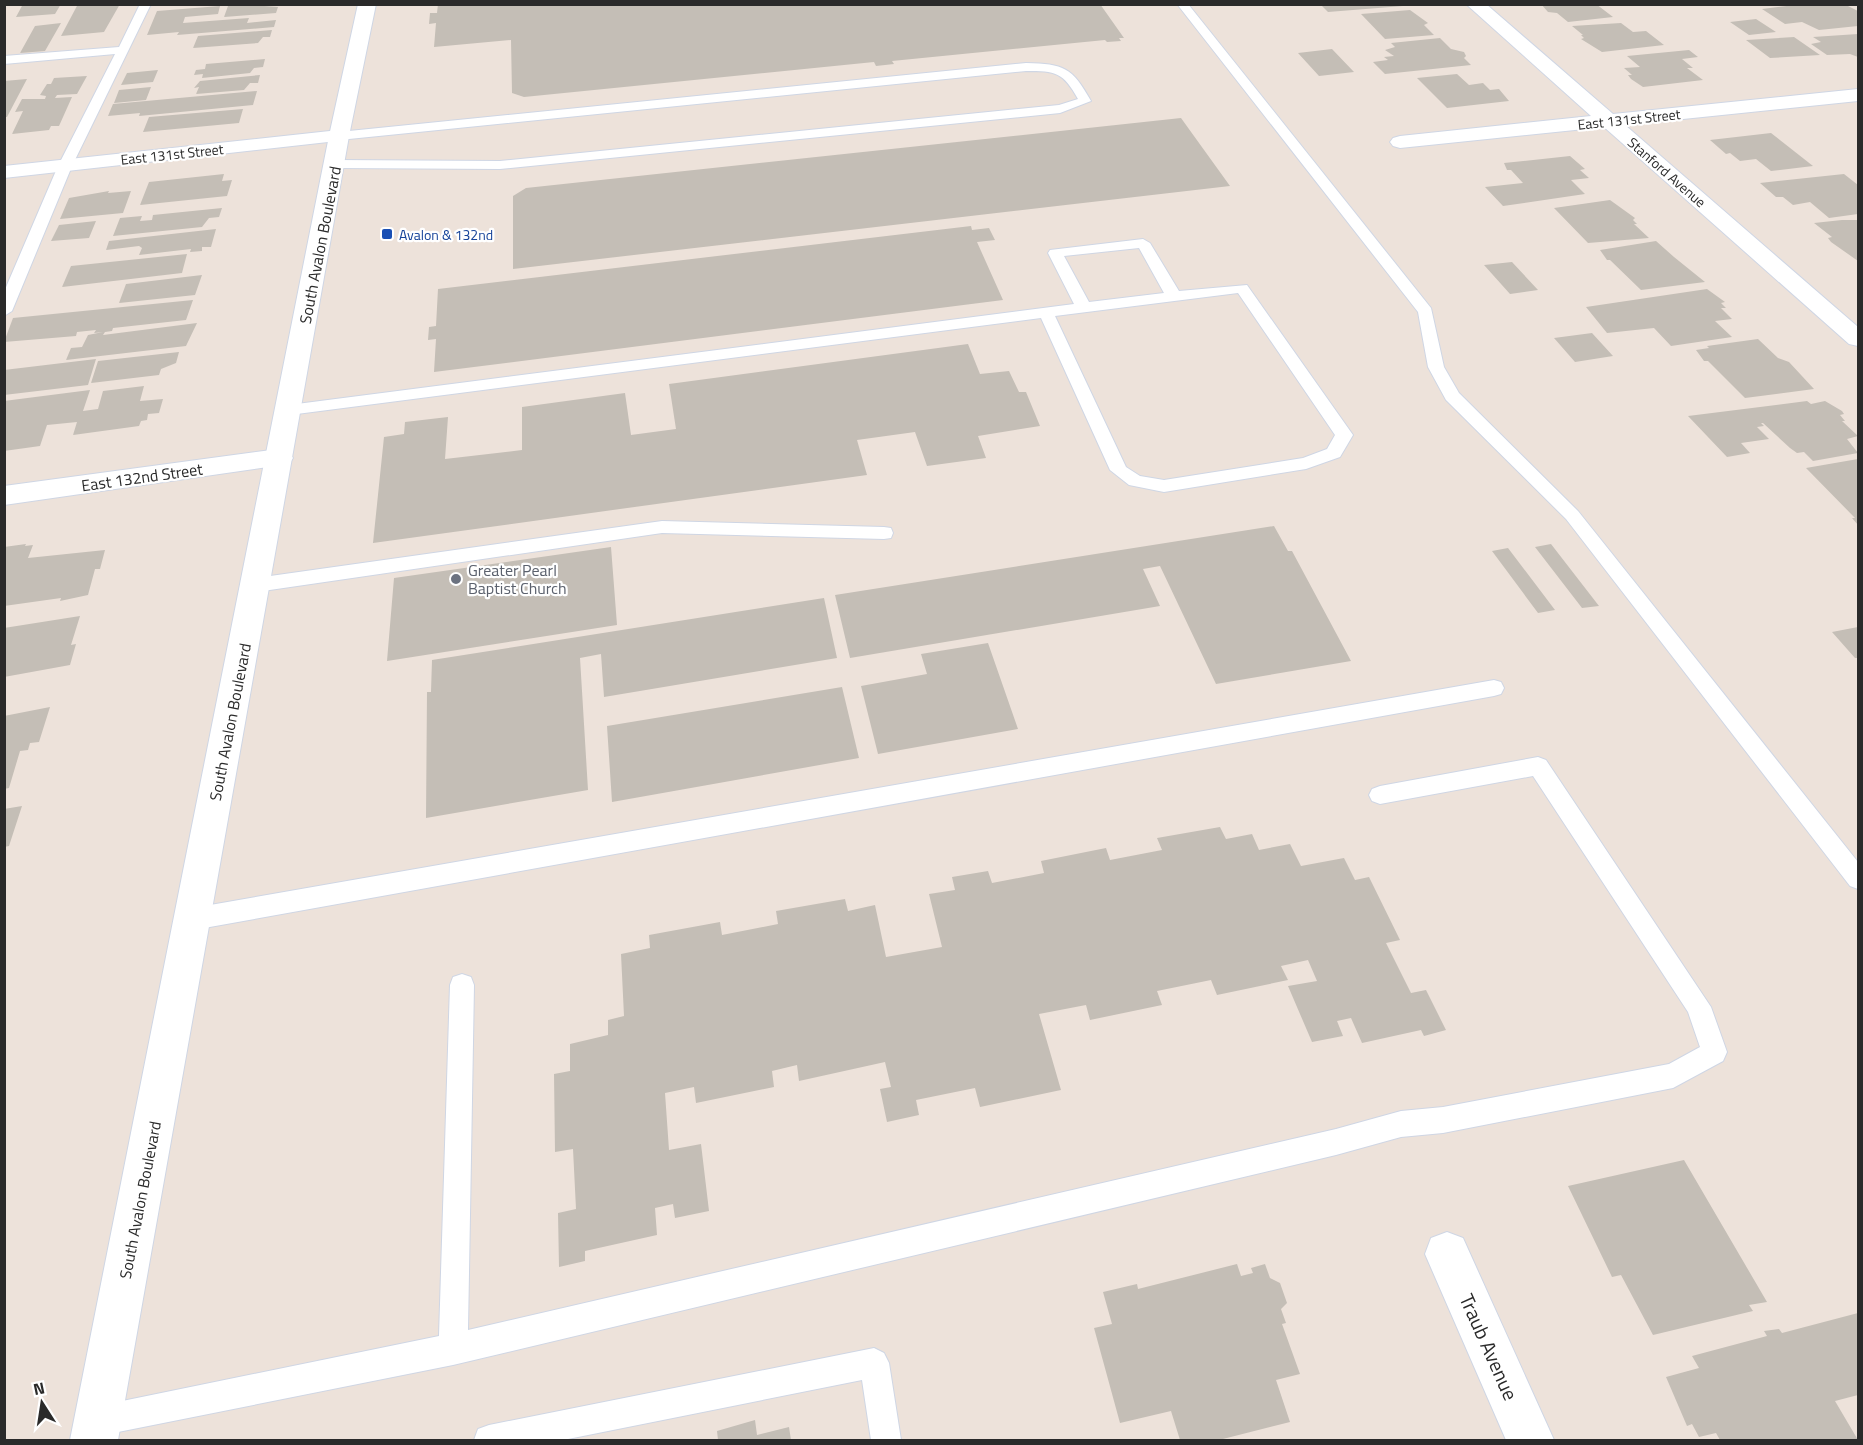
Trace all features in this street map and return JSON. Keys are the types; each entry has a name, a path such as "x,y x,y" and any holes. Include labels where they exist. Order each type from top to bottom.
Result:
{"street":[{"name":"South Avalon Boulevard","path":"96,1431 339,136 367,4"},
{"name":"Stanford Avenue","path":"1475,4 1858,339"},
{"name":"East 131st Street","path":"1400,142 1858,95"},
{"name":"East 131st Street","path":"4,172 339,136"},
{"name":"East 132nd Street","path":"4,496 279,458"},
{"name":"Traub Avenue","path":"1447,1254 1530,1440"}],"lane":[{"path":"5,309 65,166 146,4"},
{"path":"1182,4 1426,311 1436,367 1452,396 1572,515 1858,879"},
{"path":"4,60 125,50"},
{"path":"335,164 500,165 1059,109 1084,101 1071,75 1059,68 1026,67 339,136"},
{"path":"1084,308 1055,253 1143,243 1174,296"},
{"path":"288,410 1174,296 1242,288 1344,435 1334,453 1306,463 1164,486 1135,481 1119,470 1046,313"},
{"path":"256,585 662,527 884,533"},
{"path":"193,919 1494,688"},
{"path":"96,1431 453,1350 1336,1142 1401,1124 1443,1120 1673,1076 1714,1052 1699,1006 1538,766 1380,795"},
{"path":"453,1350 462,985"},
{"path":"489,1440 874,1363 886,1440"}],"building":[{"path":"23,4 61,4 55,14 16,17"},
{"path":"78,4 120,4 104,32 61,36"},
{"path":"438,4 1100,4 1124,38 1119,38 1121,41 1107,42 1105,40 892,61 894,64 876,66 874,62 524,97 512,93 511,40 434,47 436,23 429,24 430,13 437,13"},
{"path":"1320,4 1402,4 1403,6 1328,12"},
{"path":"1541,4 1596,4 1613,17 1568,22 1557,13 1548,12"},
{"path":"1844,4 1858,11 1858,26 1819,30 1802,22 1785,24 1762,9 1795,5"},
{"path":"220,6 218,14 185,17 183,23 249,18 247,23 276,20 274,27 177,35 179,32 147,35 157,11"},
{"path":"228,6 278,7 276,13 224,17"},
{"path":"1410,10 1428,23 1424,25 1434,35 1385,39 1361,14"},
{"path":"1756,19 1776,32 1749,35 1730,22"},
{"path":"61,23 45,51 20,53 35,26"},
{"path":"1621,23 1633,32 1646,31 1664,45 1602,52 1581,39 1584,38 1581,35 1583,35 1572,26"},
{"path":"272,30 270,37 263,37 258,43 193,48 198,36"},
{"path":"1858,34 1858,57 1850,54 1827,55 1811,44 1821,42 1813,37"},
{"path":"1794,37 1820,55 1770,58 1746,40"},
{"path":"1440,38 1451,49 1464,52 1466,56 1464,58 1471,65 1385,74 1373,62 1388,60 1384,57 1394,56 1385,50 1395,47 1391,43"},
{"path":"1332,49 1354,72 1319,76 1298,53"},
{"path":"1689,50 1698,57 1682,59 1693,68 1687,68 1703,80 1643,87 1631,79 1628,75 1632,75 1624,68 1640,67 1627,56"},
{"path":"265,59 263,67 254,68 250,73 202,78 203,74 194,75 196,70 205,69 206,64"},
{"path":"158,70 153,82 121,85 127,73"},
{"path":"1457,74 1469,85 1483,83 1490,90 1499,89 1509,101 1447,108 1417,78"},
{"path":"260,75 258,83 250,83 244,90 196,94 199,87 194,88 200,81"},
{"path":"87,76 77,94 57,95 55,98 72,97 59,126 51,126 49,130 12,134 23,111 15,112 22,99 45,99 46,96 40,95 54,78"},
{"path":"27,79 7,117 4,117 4,81"},
{"path":"151,87 146,100 114,103 119,90"},
{"path":"257,91 253,105 139,116 140,113 108,116 113,104"},
{"path":"243,109 239,123 143,132 149,117"},
{"path":"1181,118 1230,186 513,269 513,196 526,188"},
{"path":"1771,133 1813,166 1771,171 1756,159 1740,161 1730,153 1726,154 1710,140"},
{"path":"1570,156 1585,169 1580,170 1589,178 1571,180 1585,194 1503,206 1485,187 1523,183 1511,170 1507,170 1504,163"},
{"path":"224,174 222,181 232,180 227,196 140,205 149,182"},
{"path":"1844,174 1858,185 1858,214 1829,218 1810,202 1793,205 1783,197 1776,197 1760,183"},
{"path":"109,191 108,193 131,191 123,213 60,219 69,198"},
{"path":"1610,200 1635,218 1633,220 1637,224 1634,224 1649,238 1588,243 1554,208"},
{"path":"222,208 219,217 209,218 202,227 113,236 120,218 142,216 140,221 152,220 153,215"},
{"path":"1858,220 1858,261 1831,242 1828,238 1832,237 1814,223"},
{"path":"96,221 89,238 51,241 59,225"},
{"path":"971,226 972,230 989,228 995,240 977,242 1003,300 434,372 436,339 428,340 429,327 436,326 438,289"},
{"path":"216,229 211,247 202,247 202,251 190,252 191,249 139,255 142,248 139,246 106,250 109,241"},
{"path":"1656,241 1705,282 1641,290 1610,260 1607,260 1600,250"},
{"path":"187,254 182,273 62,287 71,266"},
{"path":"1512,262 1538,290 1510,294 1484,265"},
{"path":"202,275 195,295 119,303 126,284"},
{"path":"1707,289 1725,302 1721,303 1726,308 1721,308 1732,319 1715,321 1732,337 1671,346 1654,328 1607,333 1586,307"},
{"path":"193,300 186,320 113,328 112,331 105,332 103,335 197,323 186,346 66,360 71,348 82,347 88,335 103,332 94,333 96,330 77,332 76,336 4,342 13,318"},
{"path":"1592,333 1613,356 1575,362 1554,338"},
{"path":"1758,339 1778,358 1789,362 1814,389 1745,398 1708,361 1704,361 1696,350 1709,348 1707,346"},
{"path":"968,344 980,374 1009,371 1019,392 1026,392 1040,426 978,436 986,458 927,466 915,432 857,440 867,475 373,543 384,437 404,434 405,422 448,417 445,459 522,450 522,407 625,393 631,435 676,429 669,384"},
{"path":"179,352 176,363 161,369 159,375 91,383 98,361"},
{"path":"96,359 88,385 4,395 4,370"},
{"path":"144,386 140,401 163,399 159,413 148,414 147,420 141,421 139,426 73,435 77,422 47,425 40,446 4,451 4,401 90,390 83,411 98,409 103,391"},
{"path":"1807,401 1811,404 1825,401 1842,411 1844,414 1840,415 1845,421 1842,421 1858,436 1847,439 1858,453 1813,461 1804,452 1797,453 1790,448 1761,423 1764,426 1757,427 1769,439 1741,443 1750,453 1727,457 1688,416"},
{"path":"1858,459 1858,525 1852,518 1855,518 1806,468"},
{"path":"1274,526 1288,551 1292,551 1351,661 1216,684 1160,566 1143,569 1160,606 850,658 835,595"},
{"path":"26,544 25,546 33,545 28,558 105,550 100,569 95,569 88,595 60,601 61,598 4,606 4,547"},
{"path":"1551,544 1599,606 1582,608 1535,547"},
{"path":"611,547 617,625 387,661 394,578"},
{"path":"1508,548 1555,610 1538,613 1492,551"},
{"path":"824,598 837,658 604,697 601,654 580,658 588,790 426,818 427,692 431,692 432,660"},
{"path":"80,616 71,645 76,644 70,665 4,677 4,628"},
{"path":"1858,627 1858,658 1855,658 1832,632"},
{"path":"988,643 1018,729 878,754 861,686 927,674 921,654"},
{"path":"842,687 859,758 612,802 607,726"},
{"path":"50,707 39,742 30,743 28,750 20,751 9,788 4,789 4,716"},
{"path":"22,806 9,846 4,847 4,809"},
{"path":"1220,827 1226,839 1252,834 1259,850 1290,844 1301,866 1344,858 1355,880 1369,877 1400,940 1386,943 1411,993 1426,990 1446,1030 1424,1036 1421,1030 1362,1043 1351,1018 1337,1021 1343,1036 1312,1042 1288,986 1317,981 1308,960 1281,966 1288,980 1217,995 1211,980 1157,991 1162,1005 1090,1020 1086,1005 1039,1014 1061,1090 980,1107 975,1088 916,1100 919,1115 887,1122 880,1089 891,1087 885,1062 799,1081 797,1065 772,1071 774,1087 696,1103 694,1087 665,1093 669,1150 701,1144 709,1211 675,1218 673,1204 655,1208 657,1235 585,1251 585,1261 559,1267 558,1213 576,1209 573,1149 555,1152 554,1074 570,1071 570,1044 608,1035 608,1020 624,1016 621,954 650,948 649,935 720,922 722,935 778,924 776,911 845,899 848,911 875,905 886,957 942,947 929,894 955,890 952,877 988,871 992,883 1044,873 1041,861 1106,848 1110,860 1162,850 1157,838"},
{"path":"1684,1160 1767,1302 1749,1305 1753,1311 1653,1335 1621,1275 1612,1277 1568,1186"},
{"path":"1237,1264 1241,1276 1253,1273 1251,1268 1265,1264 1270,1278 1280,1283 1287,1303 1281,1309 1286,1323 1282,1324 1300,1374 1276,1380 1290,1422 1219,1440 1180,1440 1171,1411 1120,1423 1094,1328 1112,1324 1103,1292 1137,1284 1138,1289"},
{"path":"1858,1313 1858,1395 1835,1401 1858,1440 1720,1440 1716,1433 1699,1437 1692,1424 1687,1426 1666,1377 1699,1368 1692,1356 1767,1336 1764,1331 1779,1329 1782,1333"},
{"path":"755,1420 757,1435 789,1427 791,1440 718,1440 717,1431"}],"place":[{"name":"Avalon & 132nd","path":"387,234"},
{"name":"Greater Pearl Baptist Church","path":"456,579"}]}
